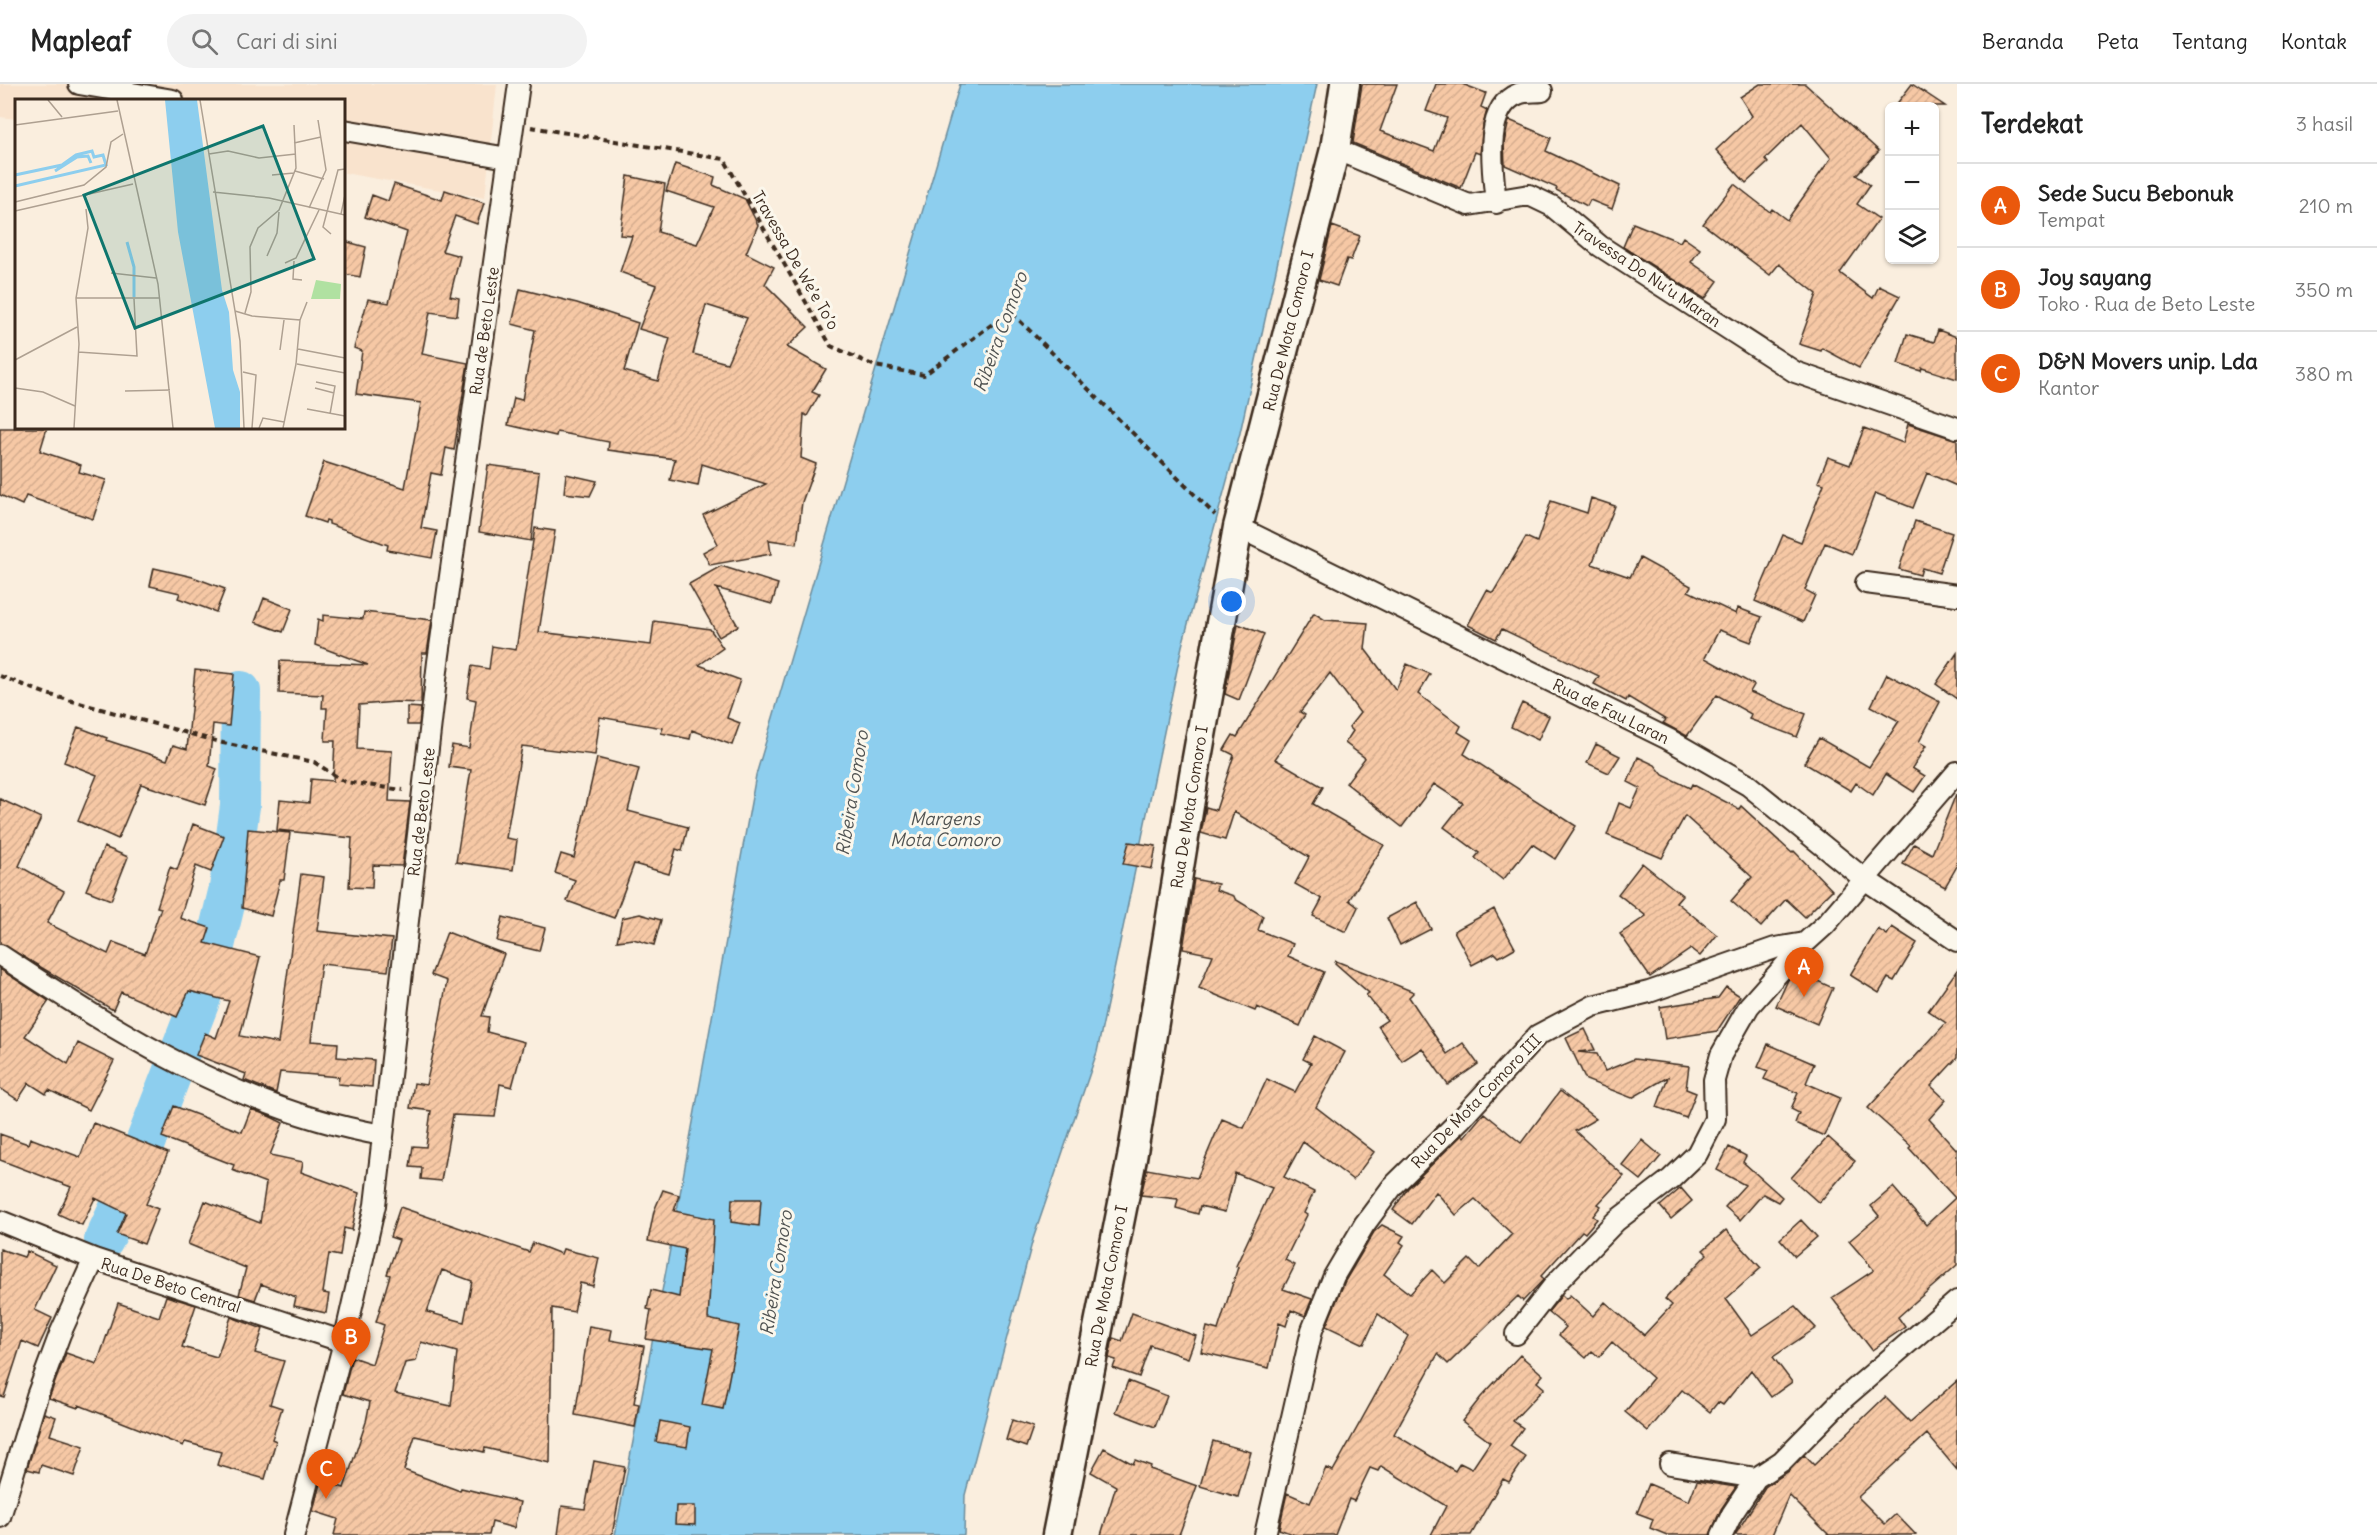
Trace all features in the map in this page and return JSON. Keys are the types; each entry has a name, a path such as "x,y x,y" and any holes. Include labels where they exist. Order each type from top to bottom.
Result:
{"street":[{"path":"79,84 167,99"},
{"name":"Rua de Beto Leste","path":"294,1535 344,1342 375,1204 438,662 519,84"},
{"name":"Rua De Mota Comoro I","path":"1057,1535 1132,1158 1194,775 1228,522 1335,149 1345,84"},
{"path":"1496,202 1492,168 1493,130 1503,104 1519,93 1542,91"},
{"path":"345,130 508,158"},
{"name":"Travessa Do Nu’u Maran","path":"1335,149 1455,202 1469,205 1529,195 1552,206 1600,246 1796,372 1957,428"},
{"name":"Rua de Fau Laran","path":"1228,522 1668,739 1748,785 1863,878 1957,941"},
{"path":"1866,584 1957,595"},
{"path":"1516,1334 1555,1284 1616,1221 1671,1179 1697,1154 1715,1119 1714,1080 1721,1055 1749,1006 1805,943 1826,924 1863,878 1957,772"},
{"name":"Rua De Mota Comoro III","path":"1265,1535 1312,1330 1334,1276 1364,1225 1393,1186 1461,1119 1538,1035 1593,1006 1649,992 1775,948 1805,943"},
{"path":"0,955 94,1017 210,1078 285,1110 344,1128 384,1135"},
{"name":"Rua De Beto Central","path":"0,1221 94,1259 344,1342"},
{"path":"0,1517 37,1396 60,1334 94,1259"},
{"path":"1722,1535 1732,1514 1756,1478 1782,1461 1843,1399 1957,1301"},
{"path":"1670,1464 1756,1478"}],"path":[{"name":"Travessa De We’e To’o","path":"513,124 724,159 831,346 875,366 924,375 1010,312 1228,522"},
{"path":"0,676 46,694 201,737 314,762 345,782 415,792"}],"shaded area":[{"path":"0,84 497,84 485,198 345,173 345,99 15,99 15,119 0,117"}],"water":[{"name":"Margens Mota Comoro","path":"960,84 1317,84 1240,433 1182,646 1097,1052 1033,1239 965,1495 964,1535 615,1535 668,1260 756,775"}],"building":[{"path":"1362,84 1397,84 1380,131 1434,151 1447,118 1426,111 1436,84 1462,84 1486,93 1481,107 1487,110 1480,154 1475,152 1461,188 1353,143"},
{"path":"1760,84 1805,84 1879,151 1856,175 1870,185 1857,204 1879,219 1840,273 1873,298 1879,286 1900,296 1859,368 1822,348 1821,351 1799,344 1817,294 1779,264 1770,275 1703,224 1734,184 1770,212 1772,209 1787,220 1831,158 1802,123 1765,159 1768,163 1746,183 1716,150 1752,116 1740,97"},
{"path":"1912,84 1939,102 1898,102"},
{"path":"1509,120 1551,138 1546,151 1620,186 1612,209 1590,200 1587,206 1556,190 1557,188 1505,165 1504,143"},
{"path":"675,164 715,177 713,185 745,199 758,225 746,253 774,267 765,284 808,327 787,347 826,369 812,392 819,395 807,416 804,414 801,458 816,464 802,502 797,544 769,540 771,554 710,565 703,552 718,544 703,515 766,484 702,464 698,486 670,480 675,459 608,450 609,442 557,432 556,436 508,425 514,398 522,400 535,330 512,324 520,289 577,303 638,323 624,371 658,381 670,338 639,329 656,285 620,272 632,236 620,235 628,176 665,184 658,232 697,244 714,207 666,191","holes":["706,305 747,318 727,363 693,354"]},
{"path":"394,184 442,200 445,190 484,203 477,224 455,216 442,251 460,256 450,296 459,298 457,316 430,312 422,354 468,363 454,450 446,448 441,475 431,473 421,528 437,531 432,558 387,550 388,545 329,524 329,521 326,520 325,523 305,516 324,462 405,488 421,403 356,394 362,351 354,348 368,299 389,303 407,232 365,217 372,195 388,201"},
{"path":"1633,223 1680,242 1683,237 1700,249 1691,262 1718,281 1705,299 1623,247"},
{"path":"1332,226 1360,236 1351,260 1347,259 1337,286 1319,280"},
{"path":"345,241 366,247 360,277 345,274"},
{"path":"1938,330 1957,337 1957,379 1922,368 1921,371 1898,364 1907,334 1934,342"},
{"path":"1908,424 1957,440 1957,486 1927,473 1913,508 1875,493 1852,554 1825,543 1805,590 1815,595 1803,622 1755,601 1783,535 1801,542 1824,484 1818,482 1828,457 1850,465 1864,428 1903,443"},
{"path":"0,428 47,429 40,451 81,465 79,472 106,480 93,519 26,496 22,505 0,495"},
{"path":"488,465 539,472 531,541 479,532"},
{"path":"566,474 597,481 590,496 564,493"},
{"path":"1591,498 1615,506 1592,564 1630,577 1640,558 1691,586 1688,591 1736,614 1738,608 1762,617 1751,642 1719,630 1705,658 1754,685 1750,692 1806,714 1797,737 1749,719 1751,714 1717,695 1687,736 1663,723 1666,720 1628,697 1626,701 1594,684 1599,676 1502,629 1496,639 1468,625 1487,590 1493,593 1526,537 1537,542 1551,501 1587,513"},
{"path":"1915,521 1952,533 1939,573 1922,568 1920,575 1899,569"},
{"path":"535,528 555,531 539,632 651,645 654,621 710,629 723,648 699,665 740,680 727,718 740,723 732,745 692,730 690,739 661,733 663,728 600,717 595,755 522,746 506,838 517,840 513,870 456,862 471,770 449,767 452,745 469,748 476,700 467,698 472,666 489,669 492,646 516,650"},
{"path":"721,566 778,584 772,604 716,588 738,626 719,637 689,584"},
{"path":"154,568 193,577 225,589 216,612 178,598 180,593 150,586"},
{"path":"264,598 292,609 283,632 255,622"},
{"path":"364,612 432,620 427,653 422,653 421,703 396,702 359,705 357,749 392,751 389,801 410,802 402,866 373,865 372,888 349,887 352,838 277,830 280,800 309,803 311,779 333,781 335,741 325,741 327,708 322,708 323,695 279,693 280,661 368,665 315,645 318,619 323,621 323,615 363,619"},
{"path":"1314,613 1325,620 1368,623 1365,649 1396,690 1407,664 1430,674 1418,694 1461,726 1458,732 1471,740 1464,754 1576,826 1555,859 1532,844 1503,880 1475,858 1479,853 1444,827 1463,803 1434,784 1402,827 1346,783 1365,758 1345,743 1353,731 1349,727 1360,713 1330,673 1300,712 1305,715 1275,759 1323,787 1313,804 1384,845 1349,900 1358,907 1346,932 1313,916 1322,899 1295,884 1309,857 1234,812 1225,840 1201,833 1206,807 1216,810 1234,755 1224,750 1233,735 1237,737"},
{"path":"1238,624 1264,634 1239,700 1225,694"},
{"path":"1957,653 1957,699 1936,684"},
{"path":"195,670 234,674 229,726 213,724 209,766 217,769 205,805 141,784 118,839 78,821 97,775 64,762 78,727 107,738 106,740 167,760 173,745 187,749"},
{"path":"1887,674 1940,702 1919,742 1926,746 1912,768 1925,776 1914,792 1886,774 1873,795 1856,783 1851,791 1804,763 1819,738 1869,767 1899,721 1871,706"},
{"path":"1522,703 1549,716 1538,740 1511,727"},
{"path":"407,707 421,708 419,725 407,725"},
{"path":"1596,744 1620,756 1609,773 1587,763"},
{"path":"1638,757 1655,765 1663,775 1690,788 1692,784 1739,809 1741,806 1792,853 1794,851 1832,890 1805,917 1786,899 1761,927 1731,901 1752,877 1685,816 1662,858 1607,835 1619,803 1631,808 1640,788 1628,782"},
{"path":"597,758 639,769 628,811 688,827 682,851 676,849 669,874 634,864 614,918 567,901 575,880 555,873 561,854 574,858"},
{"path":"1956,794 1957,866 1945,887 1903,864 1914,844 1932,854"},
{"path":"0,799 41,818 19,866 64,891 47,923 108,954 113,942 145,954 161,908 157,907 170,867 177,870 193,824 224,836 211,872 196,866 180,918 210,928 205,943 260,957 240,1036 278,1043 301,874 324,877 317,931 392,939 388,971 321,964 311,1041 338,1043 337,1057 374,1060 372,1087 338,1084 339,1077 280,1072 276,1093 244,1080 246,1074 196,1055 205,1033 216,1038 229,1001 189,991 177,1017 121,992 113,1010 0,943"},
{"path":"248,829 290,833 284,880 280,880 271,916 242,908"},
{"path":"1129,842 1156,846 1152,869 1123,864"},
{"path":"104,847 128,857 111,900 86,890"},
{"path":"1642,863 1682,895 1676,902 1717,935 1700,956 1691,949 1650,977 1620,934 1646,916 1618,894"},
{"path":"1194,879 1218,884 1216,890 1234,896 1235,899 1263,916 1258,930 1293,944 1288,956 1324,972 1300,1026 1257,1007 1255,1011 1199,988 1213,955 1183,949"},
{"path":"1417,902 1431,929 1400,945 1387,918"},
{"path":"1494,909 1515,948 1499,957 1495,953 1472,965 1454,931"},
{"path":"640,914 661,920 654,945 633,939 617,941 622,918"},
{"path":"503,917 545,928 539,951 497,941"},
{"path":"1892,927 1917,943 1894,981 1888,978 1879,993 1850,975 1878,929 1887,935"},
{"path":"447,932 504,954 482,1016 489,1017 487,1032 524,1042 512,1087 500,1084 495,1117 453,1115 441,1181 421,1179 422,1168 410,1167 413,1146 426,1147 431,1111 410,1108 414,1083 426,1085 435,1045 447,981 431,975"},
{"path":"1336,961 1414,992 1409,997 1447,1054 1463,1043 1478,1064 1448,1085 1422,1048 1402,1061 1378,1026 1387,1020 1366,995 1369,993 1335,963"},
{"path":"0,969 49,1001 25,1036 68,1064 78,1043 114,1061 89,1110 49,1090 46,1094 29,1083 18,1100 0,1088"},
{"path":"1957,970 1957,1058 1931,1086 1946,1100 1929,1119 1957,1150 1957,1265 1898,1317 1905,1327 1872,1350 1832,1298 1874,1270 1849,1241 1879,1216 1871,1206 1893,1187 1926,1225 1955,1198 1909,1148 1911,1146 1868,1108 1946,1023 1928,1011"},
{"path":"1796,971 1833,988 1817,1024 1776,1006 1788,980"},
{"path":"1726,987 1740,996 1717,1031 1665,1039 1660,1007 1718,998"},
{"path":"1585,1029 1595,1050 1578,1052 1597,1054 1605,1071 1634,1059 1689,1066 1686,1089 1696,1093 1686,1118 1657,1107 1668,1077 1632,1098 1586,1080 1566,1038"},
{"path":"1315,1036 1345,1052 1316,1107 1374,1152 1353,1180 1303,1142 1284,1177 1314,1192 1304,1213 1307,1215 1285,1260 1295,1265 1283,1289 1312,1299 1305,1316 1291,1310 1286,1326 1279,1323 1269,1368 1201,1352 1207,1327 1218,1330 1238,1267 1236,1266 1272,1188 1235,1173 1225,1212 1200,1206 1198,1214 1176,1208 1178,1199 1141,1195 1147,1169 1197,1178 1222,1119 1244,1128 1267,1079 1295,1092 1311,1063 1303,1059"},
{"path":"1768,1044 1814,1064 1806,1083 1840,1098 1824,1136 1795,1123 1799,1113 1791,1109 1798,1093 1764,1079 1768,1071 1758,1067"},
{"path":"1560,1091 1596,1119 1575,1131 1624,1176 1598,1204 1601,1206 1593,1216 1597,1219 1585,1233 1582,1231 1541,1276 1544,1279 1523,1301 1518,1296 1448,1364 1438,1354 1394,1434 1455,1471 1460,1463 1472,1469 1490,1442 1462,1421 1520,1355 1543,1375 1537,1382 1544,1388 1513,1421 1523,1428 1510,1446 1526,1457 1509,1482 1503,1479 1471,1535 1431,1535 1446,1506 1381,1466 1378,1471 1370,1468 1354,1501 1349,1499 1335,1535 1295,1535 1279,1529 1287,1493 1310,1503 1326,1468 1333,1471 1408,1336 1378,1314 1364,1344 1326,1326 1345,1281 1374,1232 1382,1225 1404,1236 1400,1242 1404,1245 1384,1274 1410,1294 1432,1270 1445,1283 1469,1259 1479,1269 1512,1234 1475,1199 1456,1215 1436,1192 1412,1224 1393,1210 1408,1188 1462,1135 1464,1137 1484,1113 1521,1143"},
{"path":"174,1106 242,1132 251,1109 271,1117 283,1123 270,1155 303,1162 301,1172 359,1193 352,1230 344,1228 340,1256 329,1254 323,1293 329,1294 326,1313 294,1306 296,1297 261,1284 255,1300 239,1295 246,1268 188,1244 205,1201 260,1223 266,1183 232,1170 234,1165 162,1137"},
{"path":"93,1123 168,1153 146,1204 158,1209 144,1244 117,1234 126,1213 95,1198 82,1225 58,1214 71,1187 0,1160 0,1134 28,1144 30,1138 80,1157"},
{"path":"1828,1137 1855,1161 1819,1203 1791,1178"},
{"path":"1642,1140 1661,1156 1641,1180 1622,1165"},
{"path":"1729,1147 1746,1156 1743,1162 1782,1197 1778,1202 1763,1194 1740,1220 1725,1207 1745,1185 1717,1170"},
{"path":"1681,1188 1692,1201 1671,1219 1660,1206"},
{"path":"663,1190 679,1195 674,1211 714,1219 708,1319 739,1326 723,1409 702,1405 713,1349 646,1339 651,1310 647,1309 651,1290 679,1297 685,1249 648,1241 654,1211"},
{"path":"732,1199 761,1199 759,1226 731,1222"},
{"path":"400,1207 529,1252 533,1243 561,1254 563,1249 599,1258 593,1286 580,1283 574,1312 552,1308 550,1463 485,1448 484,1452 415,1436 404,1470 460,1491 461,1488 520,1502 514,1528 492,1522 489,1535 334,1535 338,1519 313,1511 321,1480 344,1488 366,1422 370,1402 343,1394 352,1357 372,1364 384,1325 376,1322 390,1275 387,1274 399,1240 390,1237","holes":["442,1270 472,1281 464,1322 427,1312","421,1342 457,1352 451,1406 395,1393 405,1363 416,1361"]},
{"path":"1801,1220 1817,1237 1795,1256 1780,1239"},
{"path":"1726,1230 1761,1268 1726,1299 1752,1335 1795,1306 1816,1328 1773,1357 1792,1382 1771,1397 1751,1370 1723,1405 1718,1402 1710,1412 1682,1390 1648,1431 1625,1412 1653,1378 1612,1342 1599,1357 1592,1351 1586,1358 1559,1335 1566,1327 1548,1312 1562,1295 1566,1299 1570,1295 1593,1316 1605,1302 1644,1335 1672,1305 1665,1299 1707,1254 1703,1250"},
{"path":"0,1249 24,1257 27,1251 56,1265 35,1310 52,1318 38,1348 22,1341 4,1397 0,1396"},
{"path":"166,1296 196,1305 182,1347 217,1357 231,1317 263,1329 255,1353 284,1361 270,1404 282,1408 272,1439 276,1441 265,1479 217,1465 221,1452 185,1442 183,1446 79,1405 78,1408 49,1398 66,1353 97,1364 118,1303 159,1317"},
{"path":"1132,1313 1196,1336 1188,1358 1150,1345 1139,1377 1113,1368 1116,1360 1109,1358 1113,1338 1122,1341"},
{"path":"589,1326 612,1330 610,1340 644,1346 634,1403 639,1404 635,1427 575,1415"},
{"path":"1128,1381 1167,1396 1155,1427 1116,1412"},
{"path":"1957,1381 1957,1470 1927,1434 1858,1497 1885,1524 1896,1514 1916,1535 1829,1535 1789,1495 1772,1535 1735,1535 1765,1487 1789,1471 1804,1455 1814,1465 1885,1397 1910,1422"},
{"path":"44,1413 56,1417 50,1435 84,1446 74,1476 41,1465 39,1472 27,1469"},
{"path":"1012,1420 1033,1427 1026,1447 1006,1440"},
{"path":"660,1421 690,1427 687,1447 656,1442"},
{"path":"1213,1441 1251,1452 1238,1497 1200,1486"},
{"path":"1104,1448 1133,1464 1135,1460 1151,1466 1150,1469 1197,1486 1179,1535 1101,1535 1116,1486 1091,1472"},
{"path":"594,1461 625,1467 612,1535 558,1535 562,1506 585,1509"},
{"path":"1697,1481 1736,1487 1721,1509 1710,1535 1667,1535 1650,1528 1653,1519 1637,1513 1649,1484 1689,1501"},
{"path":"676,1506 695,1506 695,1525 675,1524"}],"waterway":[{"path":"104,1240 125,1195 201,998 213,954 229,888 240,806 241,691"}],"place":[{"name":"Sede Sucu Bebonuk","path":"1804,997"},
{"name":"Joy sayang","path":"351,1367"},
{"name":"D&N Movers unip. Lda","path":"326,1499"}],"water label":[{"name":"Ribeira Comoro","path":"1000,332"},
{"name":"Ribeira Comoro","path":"852,793"},
{"name":"Ribeira Comoro","path":"776,1273"}]}
